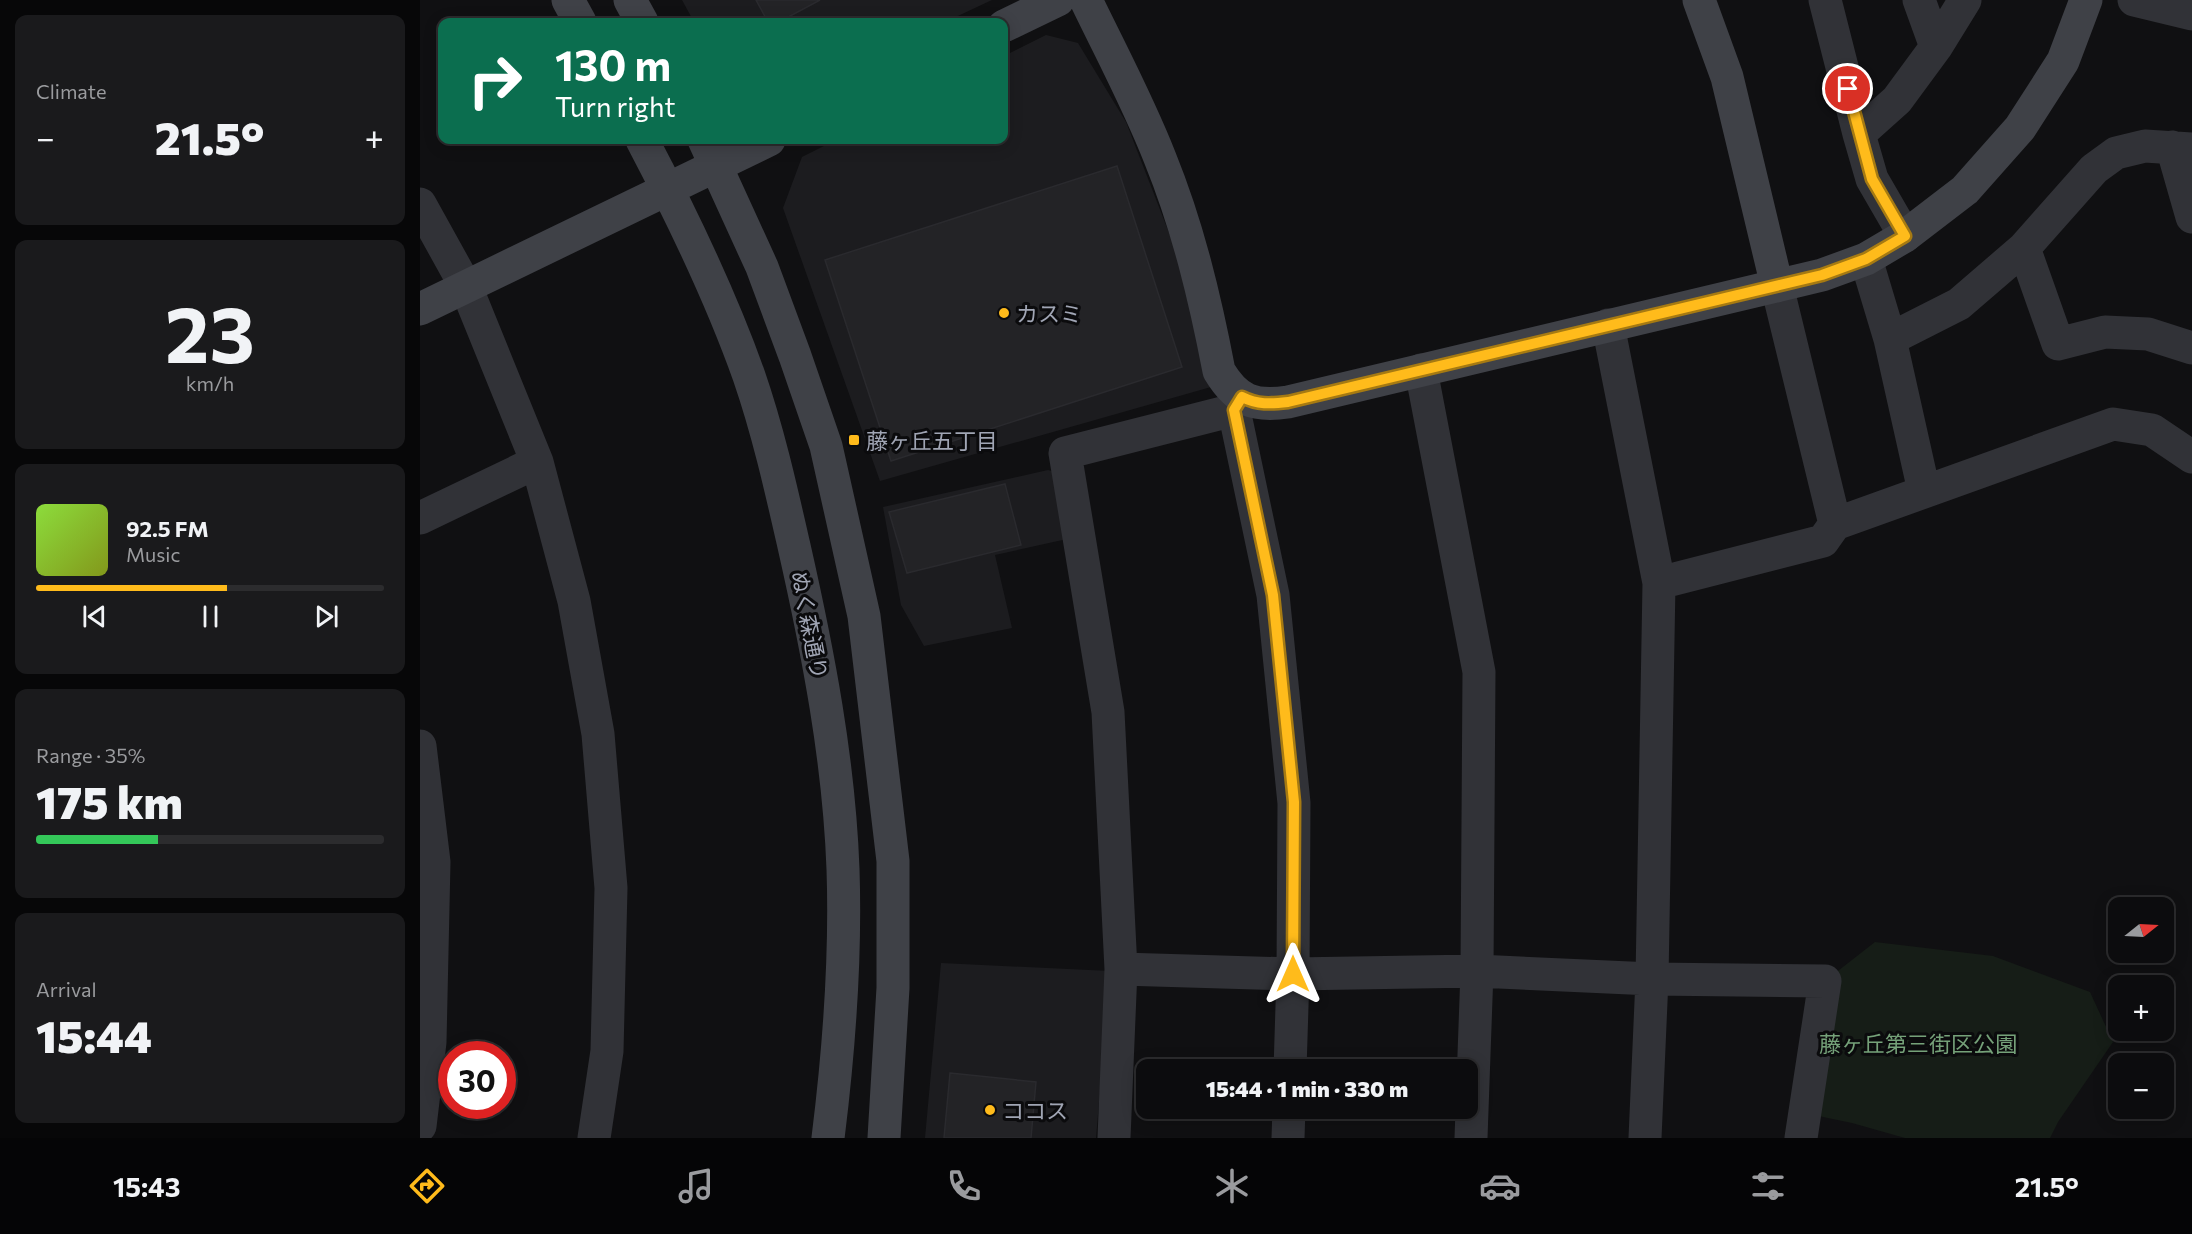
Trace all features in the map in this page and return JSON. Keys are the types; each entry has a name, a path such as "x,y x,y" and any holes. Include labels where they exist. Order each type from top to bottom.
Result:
{"street":[{"path":"568,0 578,18"},
{"path":"630,0 640,18"},
{"path":"1008,24 1058,0"},
{"path":"1086,0 1147,126 1161,161 1194,254 1219,371 1238,404 1273,595 1294,802 1290,1059"},
{"path":"1699,0 1727,78 1835,524"},
{"path":"1825,0 1872,179 1905,236"},
{"path":"1919,0 1936,47"},
{"path":"1859,134 1897,100 1936,47 1965,0"},
{"path":"1114,1138 1121,969 1108,712 1065,453 1238,404 1269,405 1288,402 1822,275 1866,259 1905,236 1965,190 2020,128 2063,61 2086,0"},
{"path":"2134,0 2191,10"},
{"name":"ぬく森通り","path":"644,144 705,267 749,376 775,463 813,626 832,751 843,869 842,990 828,1138"},
{"path":"420,309 668,189 710,152 749,144"},
{"path":"1890,339 1959,304 2024,248 2094,169 2116,153 2145,146 2182,148 2192,217"},
{"path":"710,152 762,267 826,446 864,616 893,861 893,988 884,1138"},
{"path":"420,204 466,287 537,462 573,602 598,734 611,888 607,1051 594,1138"},
{"path":"2024,248 2058,344 2105,332 2148,334 2191,344"},
{"path":"1866,259 1890,339 1924,491"},
{"path":"1608,326 1659,583 1652,980 1645,1138"},
{"path":"1421,370 1479,672 1478,971 1471,1138"},
{"path":"1659,583 1823,541 1835,524 2113,424 2152,430 2192,457"},
{"path":"420,518 537,462"},
{"path":"420,746 434,862 430,1042 420,1126"},
{"path":"1121,969 1293,974 1478,971 1652,980 1826,981 1801,1138"},
{"path":"1288,1138 1289,1119"}],"shaded area":[{"path":"682,0 992,0 954,18 692,18"},
{"path":"1046,35 1078,43 1126,122 1178,256 1211,387 880,481 783,208 802,157 828,144 1008,144 1008,54"},
{"path":"1048,470 1055,472 1067,539 995,555 1012,628 924,646 901,605 883,507"},
{"path":"941,963 1110,971 1096,1138 925,1138"}],"green space":[{"name":"藤ヶ丘第三街区公園","path":"1875,942 1993,956 2090,992 2108,1031 2108,1041 2113,1042 2058,1122 2050,1138 1905,1138 1852,1123 1804,1113 1825,981"}],"building":[{"path":"756,0 820,0 786,18 766,18"},
{"name":"カスミ","path":"1117,166 1182,367 891,461 825,260"},
{"path":"1005,484 1021,545 907,573 889,512"},
{"name":"ココス","path":"950,1073 1036,1082 1031,1138 944,1138"}],"place":[{"name":"カスミ","path":"1004,313"},
{"name":"藤ヶ丘五丁目","path":"854,440"},
{"name":"ココス","path":"990,1110"}],"route":[{"path":"1293,974 1294,802 1273,595 1234,410 1242,397 1255,403 1269,405 1288,402 1822,275 1866,259 1905,236 1872,179 1848,89"}]}
